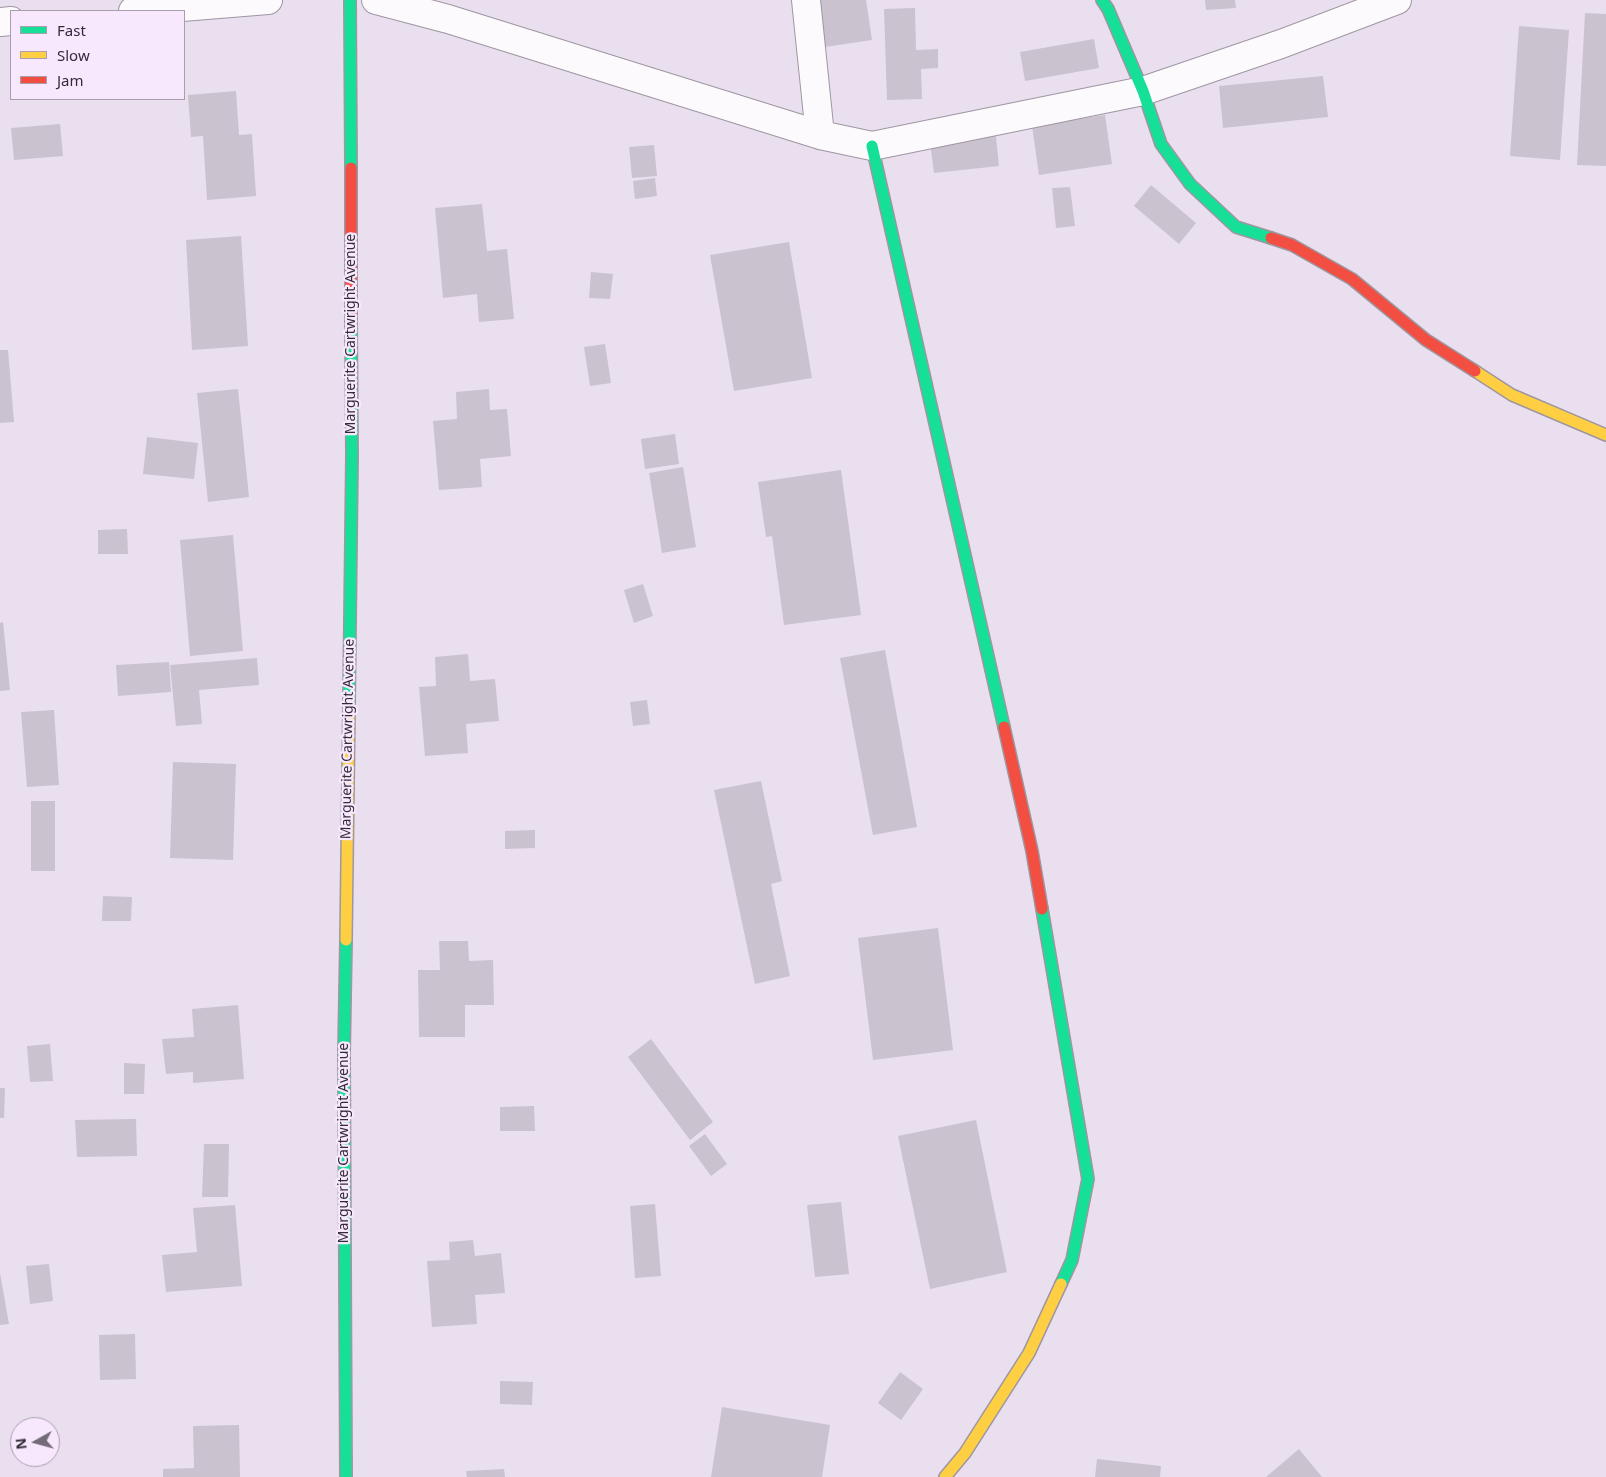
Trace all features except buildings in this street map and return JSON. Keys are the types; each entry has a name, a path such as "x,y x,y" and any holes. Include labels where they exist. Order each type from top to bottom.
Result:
{"street":[{"path":"145,10 268,0"},
{"name":"Marguerite Cartwright Avenue","path":"346,1477 344,1053 352,454 350,0"},
{"path":"376,0 448,19 820,135 872,146 1143,91 1281,44 1397,0"},
{"path":"806,0 820,135"},
{"path":"1102,0 1108,9 1143,91 1161,144 1190,184 1236,228 1292,244 1352,279 1426,340 1512,395 1606,435"},
{"path":"872,146 1032,851 1088,1178 1072,1260 1030,1354 965,1453 945,1477"}],"traffic: fast":[{"path":"350,0 351,168"},
{"path":"1102,0 1108,9 1143,91 1161,144 1190,184 1236,227 1271,238"},
{"path":"872,146 1004,727"},
{"path":"349,705 352,455 351,321"},
{"path":"1042,909 1088,1179 1072,1260 1061,1284"},
{"path":"346,940 344,1053 346,1477"}],"traffic: slow":[{"path":"1475,371 1512,395 1606,435"},
{"path":"346,940 349,705"},
{"path":"945,1477 965,1453 1029,1353 1061,1284"}],"traffic: jam":[{"path":"351,168 351,321"},
{"path":"1271,238 1292,245 1352,279 1426,340 1475,371"},
{"path":"1004,727 1032,851 1042,909"}]}
